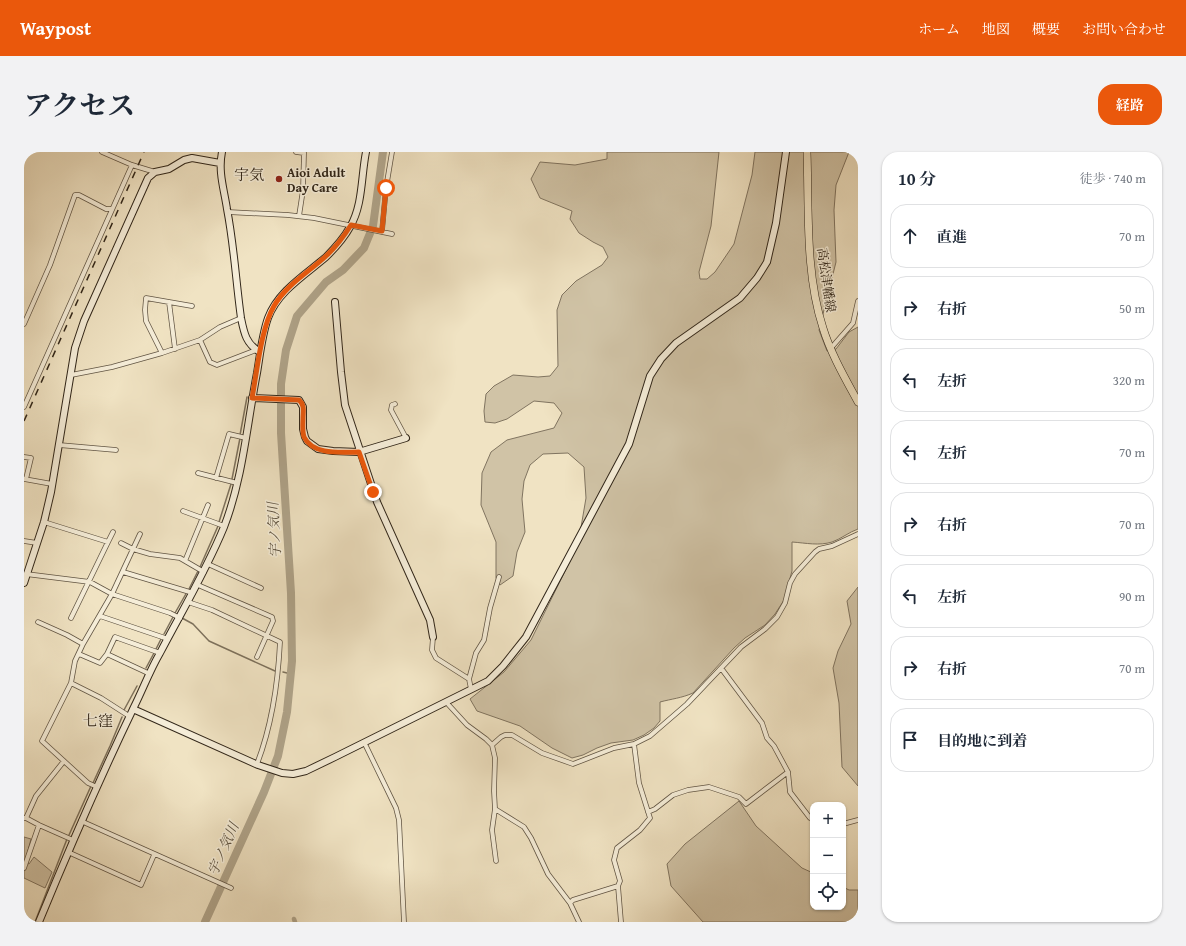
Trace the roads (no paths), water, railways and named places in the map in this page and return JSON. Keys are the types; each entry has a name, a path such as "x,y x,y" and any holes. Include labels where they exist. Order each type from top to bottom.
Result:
{"main road":[{"name":"高松津幡線","path":"807,152 810,254 814,291 823,328 840,369 858,402"}],"street":[{"path":"102,152 132,165 156,172"},
{"path":"222,152 220,178 228,212 244,335 258,351"},
{"path":"296,152 304,153 303,190 299,216"},
{"path":"39,922 81,821 129,716 160,653 198,585 224,526 237,483 246,438 258,351 264,330 274,306 296,282 327,256 339,243 351,225 360,198 366,152"},
{"path":"381,231 392,152"},
{"path":"133,709 258,764 282,773 293,774 306,771 488,681 503,666 526,637 629,444 647,384 656,366 667,351 676,343 740,298 767,262 780,197 786,152"},
{"path":"24,583 44,522 59,446 75,348 84,320 148,178 156,172 169,169 184,160 192,158 220,163"},
{"path":"24,407 132,165"},
{"path":"24,324 50,265 75,195 106,209 112,209"},
{"path":"228,212 299,216 392,234"},
{"path":"162,353 146,321 146,298 192,306"},
{"path":"831,348 853,323 858,301"},
{"path":"169,302 175,349"},
{"path":"335,302 345,406 359,452 377,502 430,620 433,637 432,650 436,658 469,679"},
{"path":"71,375 112,367 175,349 200,340 220,327 241,318"},
{"path":"200,340 210,362 217,365 258,351"},
{"path":"252,398 299,400 303,404 303,433 307,441 325,451 359,452 406,438 391,410 392,406 395,404"},
{"path":"216,478 229,434 246,438"},
{"path":"59,446 116,450"},
{"path":"24,457 31,458 25,479 52,484"},
{"path":"198,473 237,483"},
{"path":"185,561 208,506"},
{"path":"183,511 224,526"},
{"path":"44,522 108,542"},
{"path":"71,618 90,582 113,532"},
{"path":"97,788 88,783 42,741 71,683 75,661 83,644 112,594 140,534"},
{"path":"492,745 505,735 512,735 542,753 573,764 614,748 634,744 650,736 686,704 741,647 765,629 777,617 785,603 790,583 795,574 814,552 819,549 832,546 858,534"},
{"path":"24,540 37,543"},
{"path":"120,544 133,550 150,554 180,558 204,572"},
{"path":"208,564 261,588"},
{"path":"123,572 193,593"},
{"path":"26,574 90,582 112,594 170,613 180,618"},
{"path":"471,689 469,679 476,653 484,640 490,608 499,577"},
{"path":"198,585 272,618 273,621 257,657"},
{"path":"188,602 212,610 267,634 280,642 279,671 268,729 258,764"},
{"path":"100,616 168,639"},
{"path":"38,622 83,644"},
{"path":"79,654 100,663 107,654 115,637 160,653"},
{"path":"107,654 150,674"},
{"path":"721,668 762,723 767,738 774,746 788,772 790,792 810,818"},
{"path":"71,683 101,698 129,716"},
{"path":"446,702 467,725 492,745 495,758 495,809 492,830 496,860"},
{"path":"364,742 396,808 399,820 404,922"},
{"path":"621,922 618,886 620,881 614,860 617,848 640,830 650,818 640,783 634,744"},
{"path":"64,761 36,796 25,818 73,840"},
{"path":"648,812 655,809 674,795 688,790 709,787 739,797 746,804 788,772"},
{"path":"495,809 524,827 531,838 548,874 570,903 579,922"},
{"path":"846,823 858,820"},
{"path":"81,821 154,855 231,888"},
{"path":"24,868 38,825"},
{"path":"68,852 141,885 154,855"},
{"path":"570,903 573,900 618,886"}],"waterway":[{"name":"宇ノ気川","path":"205,922 264,792 278,756 287,712 292,661 291,593 281,433 281,384 286,350 297,316 326,282 343,270 364,248 373,226 383,152"},
{"path":"240,435 247,397"},
{"path":"232,479 240,438"},
{"path":"219,522 231,484"},
{"path":"200,567 218,526"},
{"path":"189,589 198,571"},
{"path":"175,613 187,592"},
{"path":"164,634 173,617"},
{"path":"182,618 193,624 209,641 275,671"},
{"path":"156,649 161,639"},
{"path":"146,668 154,653"},
{"name":"宇ノ気川","path":"283,672 291,674"},
{"path":"124,710 137,686"},
{"path":"93,783 122,717"},
{"path":"69,835 91,786"},
{"path":"35,922 67,839"}],"railway":[{"path":"24,421 144,152"}],"place":[{"name":"Aioi Adult Day Care","path":"279,179"}],"district":[{"name":"宇気","path":"249,175"},
{"name":"七窪","path":"98,721"}]}
